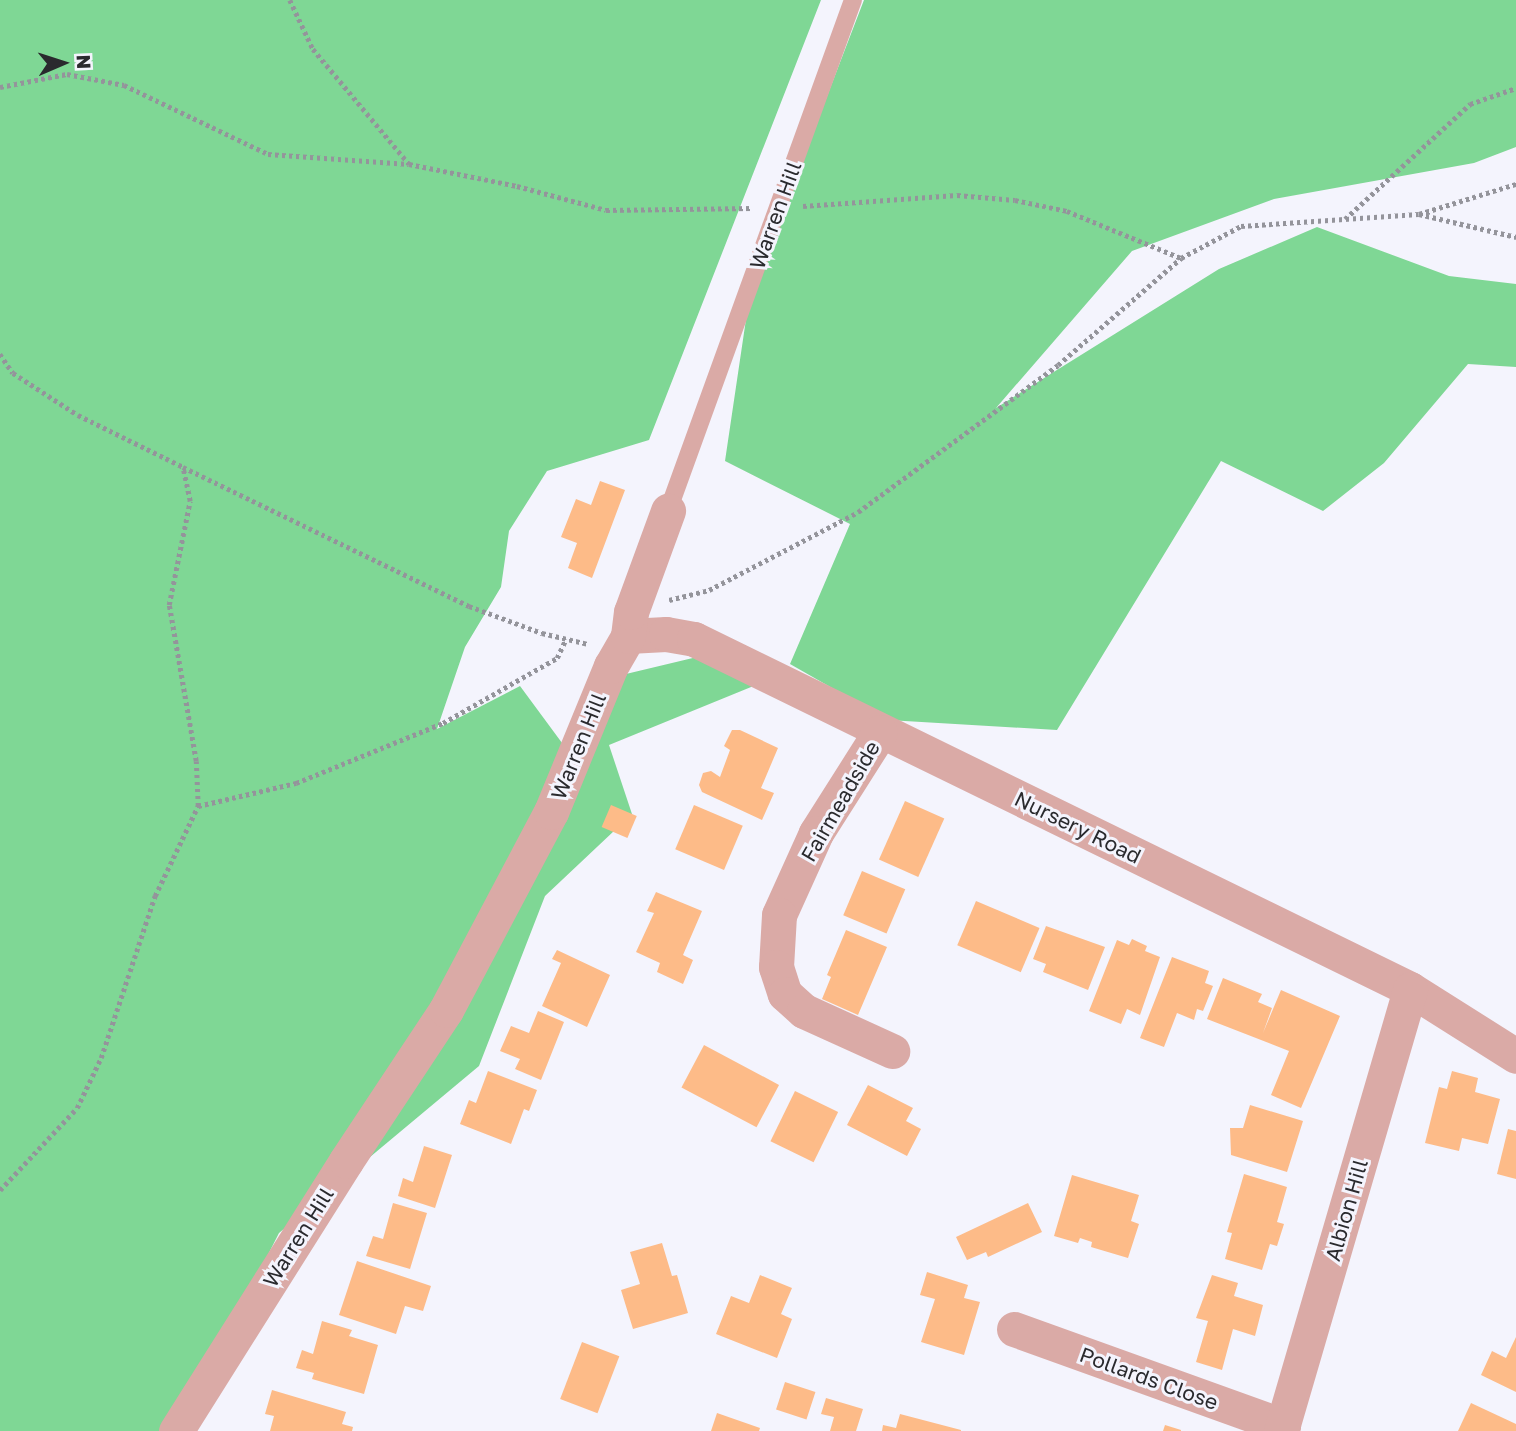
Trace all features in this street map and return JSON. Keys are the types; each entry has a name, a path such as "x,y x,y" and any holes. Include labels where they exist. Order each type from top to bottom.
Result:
{"street":[{"name":"Warren Hill","path":"176,1431 346,1161 446,1010 551,812 626,633 668,511"},
{"name":"Nursery Road","path":"626,633 666,634 694,639 1410,989 1516,1056"},
{"name":"Fairmeadside","path":"880,732 816,833 779,915 776,967 785,994 804,1011 892,1051"},
{"name":"Albion Hill","path":"1282,1429 1410,989"},
{"name":"Pollards Close","path":"1014,1329 1282,1429"}],"lane":[{"name":"Warren Hill","path":"668,511 853,0"}],"path":[{"path":"290,0 313,49 409,164"},
{"path":"0,87 66,75 124,85 268,154 409,164 517,186 606,210 777,208 957,195 1016,200 1067,211 1181,258"},
{"path":"1344,219 1470,104 1516,88"},
{"path":"0,354 13,373 78,415 469,606 566,639 626,633 858,512 1058,365 1181,258 1241,226 1419,214 1516,184"},
{"path":"1419,214 1516,237"},
{"path":"0,1190 77,1108 102,1058 155,896 198,806 196,761 169,605 190,501 183,467"},
{"path":"198,806 296,783 443,723 557,658 566,639"}],"green space":[{"path":"0,0 821,0 649,440 547,471 509,531 501,587 465,647 437,729 520,686 565,747 605,679 697,657 756,685 609,745 632,814 545,896 479,1066 279,1233 179,1431 0,1431"},
{"path":"864,0 1516,0 1516,147 1474,163 1274,199 1132,251 996,408 1219,269 1317,227 1449,276 1516,284 1516,367 1468,364 1384,463 1323,511 1221,461 1057,730 888,720 790,664 850,524 725,461 749,299"}],"building":[{"path":"600,481 625,490 592,578 568,568 577,543 561,537 576,499 591,505"},
{"path":"732,730 740,730 778,748 761,788 774,793 762,820 702,792 699,785 703,773 711,771 720,777 730,750 724,746"},
{"path":"905,801 944,818 918,877 879,859"},
{"path":"611,805 637,816 627,838 602,827"},
{"path":"694,805 743,826 724,870 675,849"},
{"path":"862,871 905,889 887,934 843,915"},
{"path":"656,892 702,911 683,955 693,960 683,984 657,972 660,963 636,952 654,913 647,911"},
{"path":"976,901 1040,928 1021,972 957,945"},
{"path":"1046,926 1105,947 1088,990 1043,972 1046,964 1033,959"},
{"path":"846,930 887,947 858,1015 822,999 831,977 827,975"},
{"path":"1132,939 1147,946 1145,951 1160,957 1140,1015 1127,1009 1121,1024 1089,1011 1117,940 1129,945"},
{"path":"557,950 610,975 587,1027 542,1006 561,963 552,959"},
{"path":"1172,957 1209,971 1205,983 1213,986 1203,1011 1197,1009 1194,1020 1177,1013 1164,1047 1140,1038"},
{"path":"1223,978 1262,994 1258,1002 1272,1008 1263,1033 1281,990 1340,1016 1301,1108 1271,1095 1289,1051 1207,1019"},
{"path":"538,1011 564,1022 541,1080 515,1069 520,1059 500,1051 511,1026 529,1033"},
{"path":"704,1045 779,1085 757,1127 681,1087"},
{"path":"488,1071 537,1090 529,1111 524,1109 511,1144 460,1124 469,1100 476,1103"},
{"path":"1452,1071 1478,1078 1475,1092 1500,1099 1488,1144 1462,1138 1459,1151 1425,1143 1439,1087 1447,1089"},
{"path":"868,1085 913,1108 906,1121 921,1129 907,1156 847,1125"},
{"path":"795,1091 838,1112 814,1162 770,1141"},
{"path":"1250,1105 1303,1121 1287,1172 1231,1155 1230,1128 1243,1128"},
{"path":"1508,1129 1516,1131 1516,1179 1497,1174"},
{"path":"424,1146 452,1155 435,1208 398,1196 403,1178 413,1182"},
{"path":"1244,1174 1287,1187 1277,1222 1284,1224 1277,1246 1270,1244 1262,1270 1225,1259 1232,1233 1227,1232"},
{"path":"1072,1175 1139,1195 1131,1221 1139,1224 1128,1258 1091,1247 1092,1242 1080,1238 1078,1243 1054,1236"},
{"path":"393,1203 427,1213 410,1269 366,1256 373,1236 383,1239"},
{"path":"1028,1203 1042,1232 988,1257 986,1252 967,1260 956,1237"},
{"path":"662,1243 672,1276 677,1275 688,1313 633,1329 621,1290 640,1284 630,1252"},
{"path":"357,1261 431,1286 423,1311 405,1306 396,1334 339,1315"},
{"path":"927,1272 968,1285 964,1298 980,1302 964,1355 921,1342 935,1299 920,1295"},
{"path":"760,1275 792,1288 781,1314 792,1319 777,1358 716,1334 731,1296 749,1303"},
{"path":"1212,1275 1238,1283 1234,1296 1263,1305 1255,1336 1233,1329 1222,1370 1196,1362 1208,1321 1196,1318"},
{"path":"322,1321 352,1330 349,1336 378,1345 364,1394 312,1379 314,1373 296,1368 302,1350 313,1354"},
{"path":"1516,1337 1516,1392 1481,1375 1492,1351 1506,1358"},
{"path":"582,1342 619,1356 597,1413 560,1399"},
{"path":"785,1382 815,1392 806,1419 776,1410"},
{"path":"272,1390 346,1412 342,1424 353,1427 352,1431 270,1431 274,1416 265,1414"},
{"path":"826,1398 863,1409 856,1431 830,1431 834,1417 821,1414"},
{"path":"1471,1403 1516,1424 1516,1431 1458,1431"},
{"path":"717,1413 760,1428 759,1431 711,1431"},
{"path":"900,1414 961,1431 882,1431 883,1425 896,1428"},
{"path":"1165,1425 1181,1430 1181,1431 1163,1431"}]}
